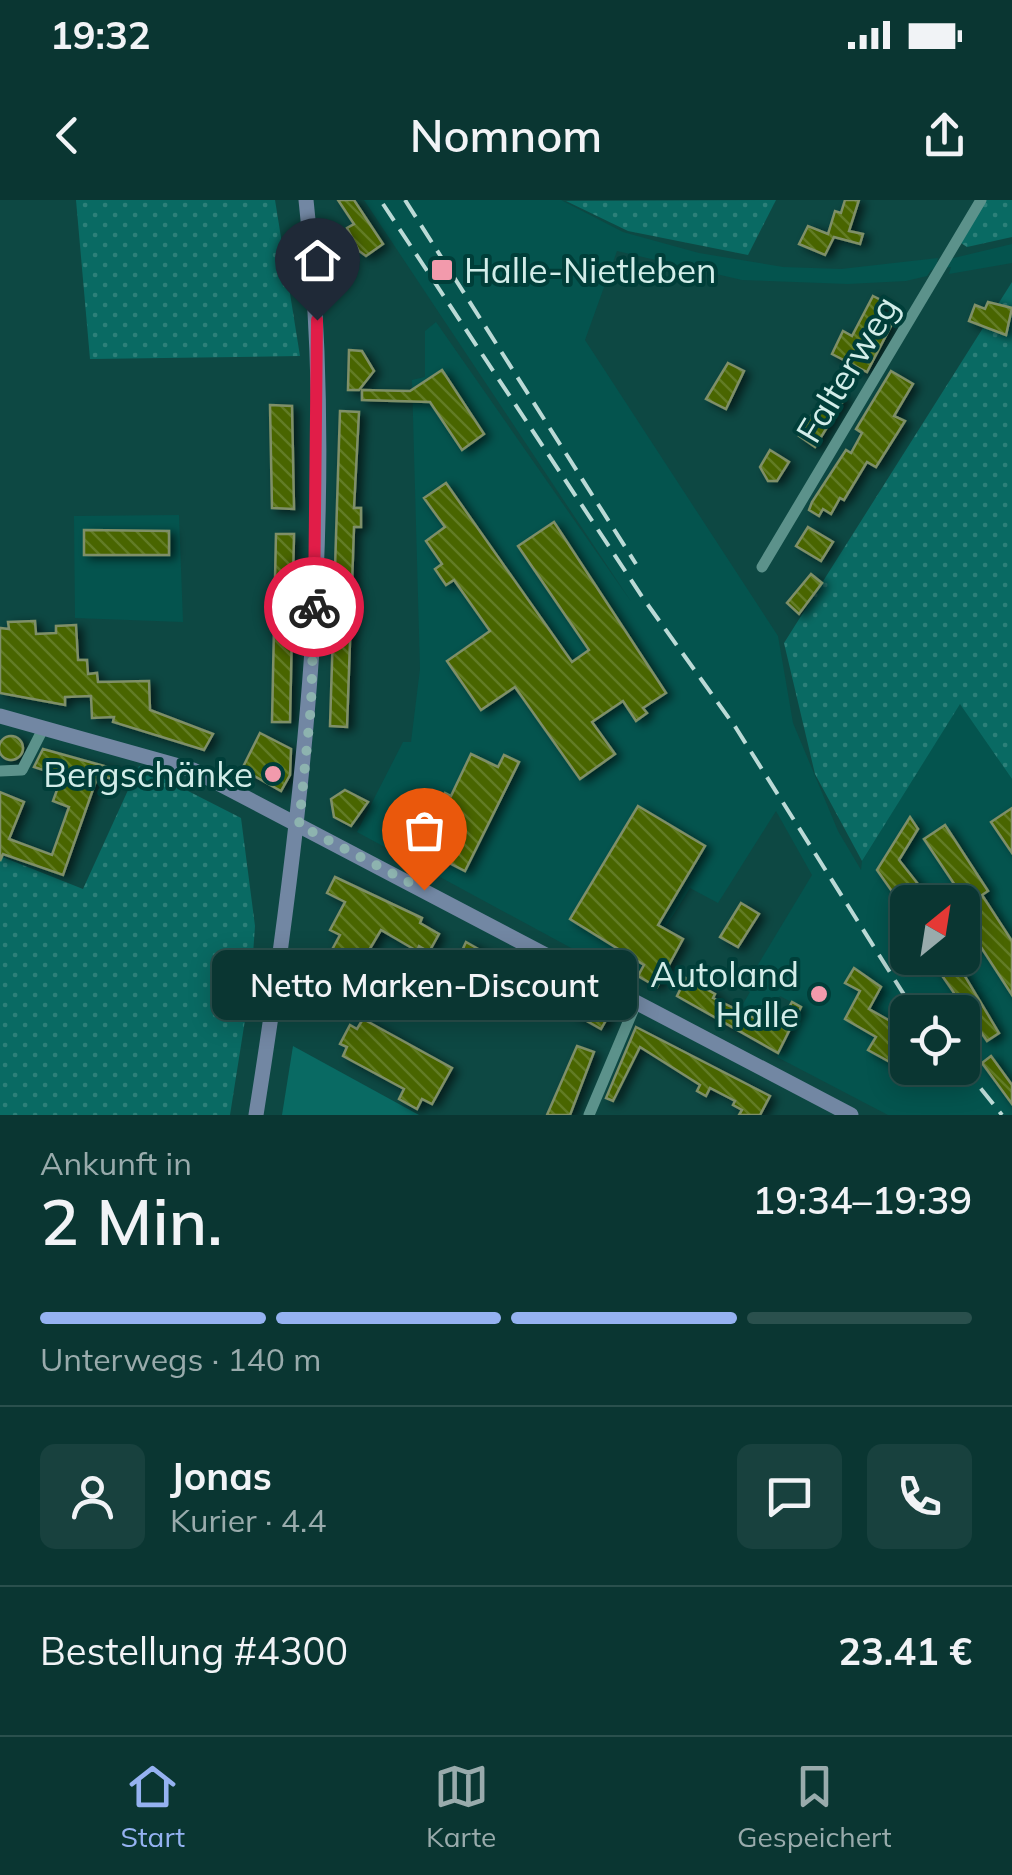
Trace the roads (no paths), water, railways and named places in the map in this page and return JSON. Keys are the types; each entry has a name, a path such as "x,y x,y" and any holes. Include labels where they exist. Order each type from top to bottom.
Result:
{"street":[{"path":"256,1115 299,825 311,706 320,359 306,200"},
{"name":"Falterweg","path":"762,567 981,200"},
{"path":"0,716 193,770 850,1115"},
{"path":"0,771 22,770 44,728"},
{"path":"589,1115 637,1002"}],"railway":[{"path":"405,200 636,564"},
{"path":"383,204 643,598 736,728 904,995"},
{"path":"978,1085 1002,1115"}],"place":[{"name":"Halle-Nietleben","path":"442,270"},
{"name":"Bergschänke","path":"273,774"},
{"name":"Netto Marken-Discount","path":"424,890"},
{"name":"Autoland Halle","path":"819,994"}]}
